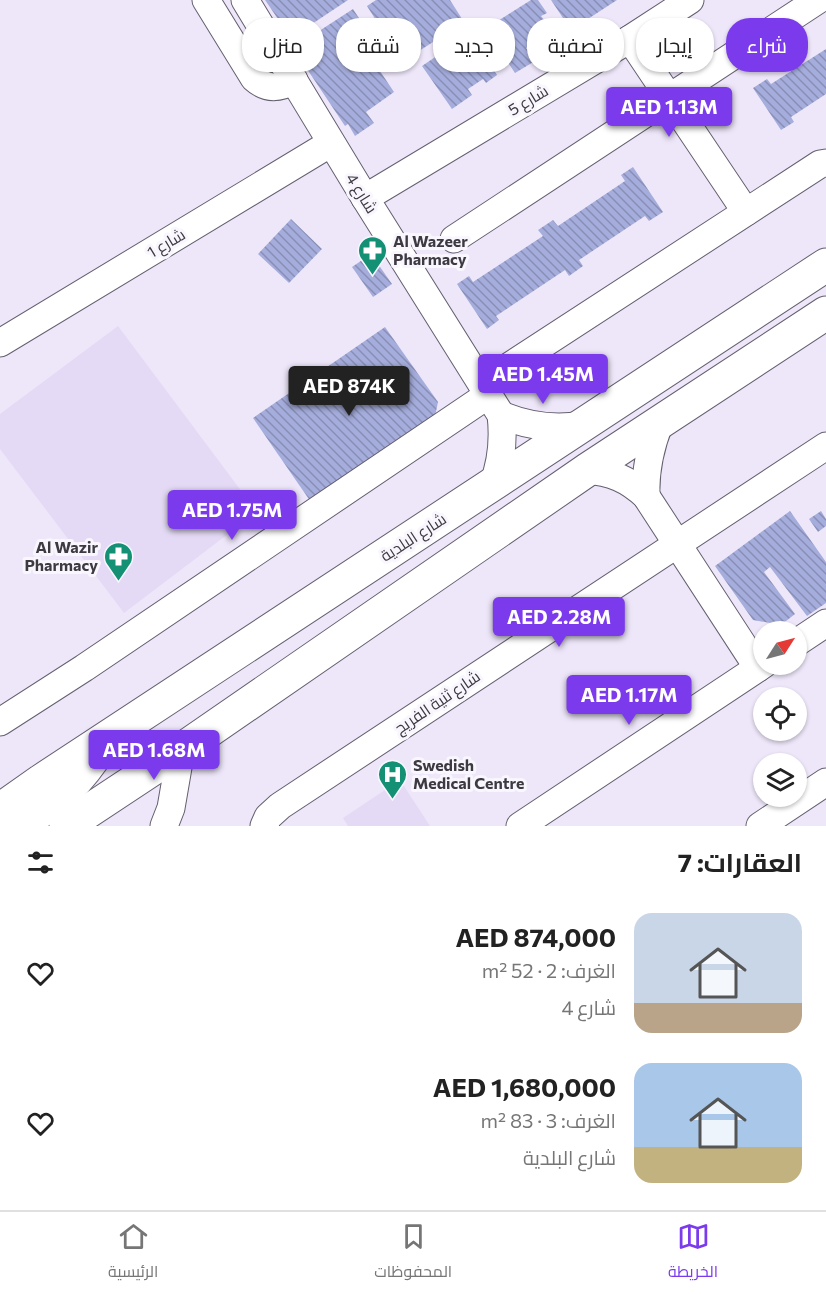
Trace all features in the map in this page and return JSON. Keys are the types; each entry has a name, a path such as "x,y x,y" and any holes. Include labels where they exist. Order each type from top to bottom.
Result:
{"main road":[{"name":"شارع البلدية","path":"0,810 826,265"},
{"path":"66,826 182,750 587,470 826,313"},
{"path":"19,826 69,790 101,742"},
{"path":"0,786 41,781"}],"street":[{"path":"206,0 254,78 263,85 275,88 294,80"},
{"name":"شارع 4","path":"245,0 490,398 503,436 501,457 493,485"},
{"name":"شارع 5","path":"365,198 630,39 690,0"},
{"path":"454,239 818,0"},
{"path":"630,39 746,212"},
{"name":"شارع 1","path":"0,343 331,142"},
{"path":"0,722 490,398 746,212 824,160"},
{"path":"490,398 532,426 549,428 582,425"},
{"path":"646,496 645,477 648,458 660,422"},
{"name":"شارع ثنية الفريج","path":"264,826 268,816 280,806 826,446"},
{"path":"587,470 603,471 619,476 646,496 753,654"},
{"path":"807,636 826,623"},
{"path":"520,826 753,671"},
{"path":"164,826 173,801 182,750"},
{"path":"760,826 796,816 826,782"}],"shaded area":[{"path":"118,326 257,512 124,613 0,449 0,414"},
{"name":"Swedish Medical Centre","path":"400,780 430,826 348,826 343,818"}],"building":[{"path":"265,0 348,0 321,18 277,18"},
{"path":"376,0 450,0 461,18 433,18 433,42 421,50 421,18 374,18 367,6"},
{"path":"531,0 538,0 547,13 541,16 543,18 527,18 527,66 515,73 515,18 503,18"},
{"path":"551,0 617,0 589,18 563,18"},
{"path":"353,9 359,18 339,18"},
{"path":"336,20 336,72 381,72 394,92 366,112 374,123 355,136 348,124 345,126 309,72 324,72 324,28"},
{"path":"826,49 826,94 791,117 794,122 781,130 753,88 767,79 771,84 790,72 808,72 808,60"},
{"path":"433,59 433,72 495,72 497,75 486,83 483,79 468,89 472,95 452,109 422,66"},
{"path":"633,167 663,212 649,221 645,216 579,260 583,266 569,276 565,270 496,316 499,320 487,329 457,284 469,276 473,282 543,236 538,230 553,220 558,226 625,181 621,175"},
{"path":"291,219 322,249 289,283 258,254"},
{"name":"Al Wazeer Pharmacy","path":"371,254 392,284 373,297 352,267"},
{"path":"385,327 438,402 433,426 315,508 253,418"},
{"path":"790,511 826,562 826,603 807,616 770,567 764,572 795,614 786,621 753,620 715,566"},
{"path":"821,511 826,519 826,526 818,532 809,519"}],"place":[{"name":"Al Wazeer Pharmacy","path":"372,276"},
{"name":"Al Wazir Pharmacy","path":"119,582"},
{"name":"Swedish Medical Centre","path":"392,800"}]}
